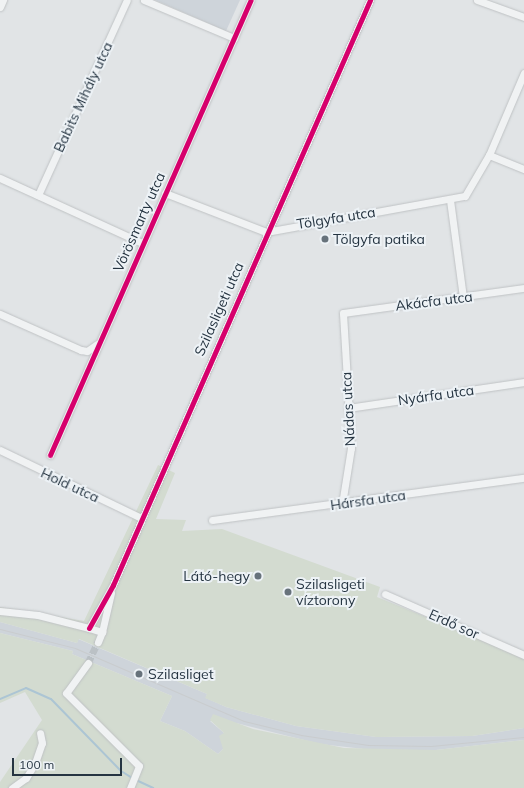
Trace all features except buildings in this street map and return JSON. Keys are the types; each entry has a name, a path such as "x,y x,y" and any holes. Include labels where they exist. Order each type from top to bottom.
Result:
{"street":[{"path":"0,7 3,0"},
{"name":"Babits Mihály utca","path":"38,194 127,0"},
{"path":"144,0 234,38"},
{"name":"Vörösmarty utca","path":"50,455 98,342 251,0"},
{"name":"Szilasligeti utca","path":"89,628 113,585 266,232 370,0"},
{"path":"477,0 524,17"},
{"name":"Tölgyfa utca","path":"266,232 278,227 450,200 470,193 489,155 524,72"},
{"path":"489,155 524,169"},
{"path":"0,178 38,194 142,243"},
{"path":"165,193 266,232"},
{"path":"450,200 463,298"},
{"name":"Akácfa utca","path":"343,313 463,298 524,288"},
{"name":"Nádas utca","path":"342,504 351,448 343,313"},
{"path":"0,314 81,350 92,349 98,342"},
{"name":"Nyárfa utca","path":"348,408 524,382"},
{"path":"0,459 3,452"},
{"name":"Hold utca","path":"3,452 141,518"},
{"name":"Hársfa utca","path":"212,520 342,504 524,478"},
{"name":"Szilasligeti utca","path":"98,642 102,632 113,585"},
{"name":"Erdő sor","path":"385,594 524,655"},
{"path":"0,611 38,614 102,632"},
{"path":"88,662 66,693 139,766 131,785"},
{"path":"12,788 26,778 35,764 42,743 40,733"}],"shaded area":[{"path":"155,0 240,0 226,31"},
{"path":"158,465 175,473 156,519 186,520 182,531 222,529 380,587 377,597 524,657 524,728 472,736 376,737 296,726 226,707 205,698 207,694 79,639 77,643 0,622 0,607 84,621"},
{"path":"0,622 77,643 78,639 207,694 206,698 226,707 296,726 376,737 472,736 524,728 524,740 436,750 382,751 320,744 236,723 210,721 224,733 223,749 218,754 185,731 160,721 172,696 72,654 73,651 0,633"},
{"path":"0,633 73,651 72,654 172,696 160,721 185,731 218,754 223,749 219,736 224,733 210,720 213,714 253,729 344,748 436,750 524,740 524,788 0,788 0,782 42,720 25,692 0,703"}],"waterway":[{"path":"0,699 26,688 51,699 121,771 132,778"},
{"path":"136,780 153,788"}],"tunnel":[{"path":"88,663 98,642"}],"tram line":[{"path":"0,629 75,648 244,721 301,735 368,745 431,746 524,737"}],"cycle path":[{"path":"50,455 251,0"},
{"path":"89,628 113,585 370,0"}],"place":[{"name":"Tölgyfa patika","path":"325,239"},
{"name":"Látó-hegy","path":"258,576"},
{"name":"Szilasligeti víztorony","path":"288,592"},
{"name":"Szilasliget","path":"139,674"}]}
